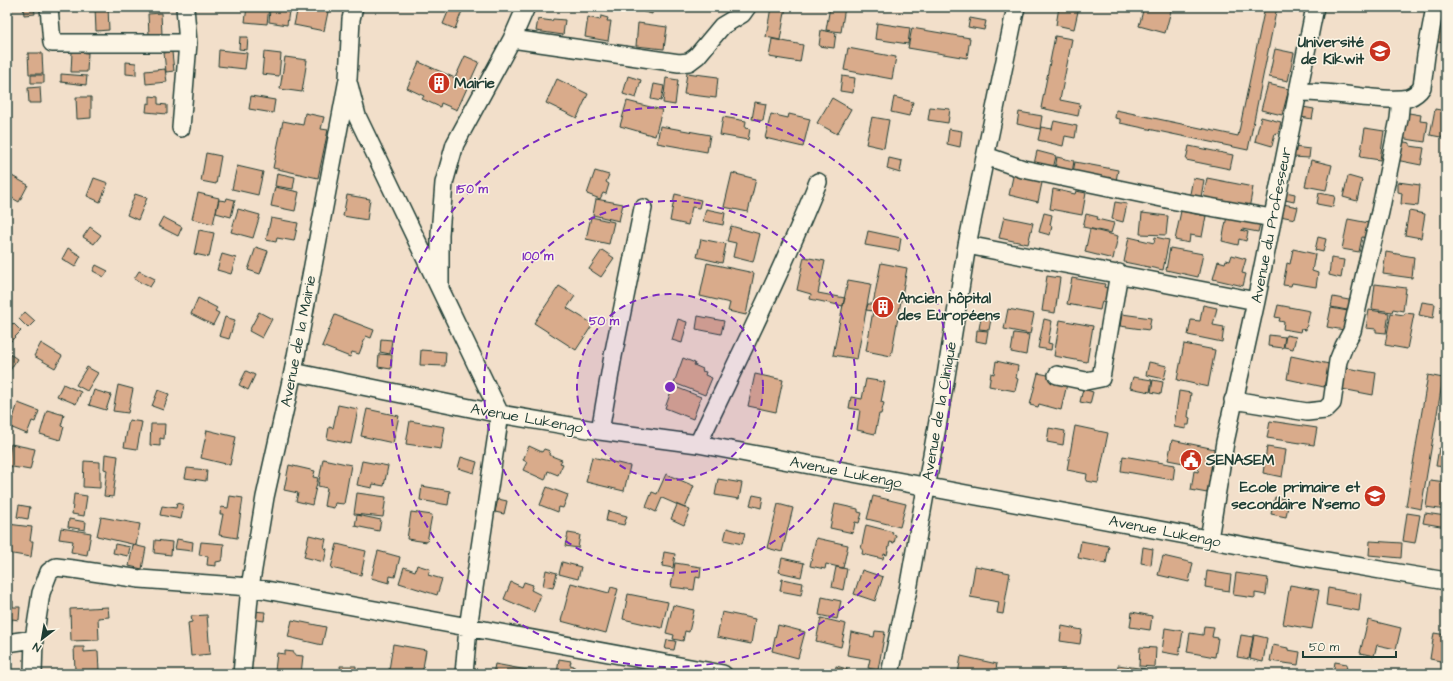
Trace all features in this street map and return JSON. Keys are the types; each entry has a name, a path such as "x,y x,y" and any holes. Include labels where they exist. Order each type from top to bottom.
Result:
{"street":[{"path":"49,7 52,43 188,43"},
{"path":"181,128 188,43 185,7"},
{"name":"Avenue de la Mairie","path":"242,674 250,587 265,497 293,372 348,79 351,19 354,7"},
{"path":"440,291 440,234 444,183 456,144 512,39 526,7"},
{"path":"512,39 679,63 689,62 697,56 722,26 742,14 747,7"},
{"name":"Avenue de la Clinique","path":"890,674 908,590 946,376 967,245 1016,7"},
{"name":"Avenue du Professeur","path":"1209,539 1224,442 1256,301 1315,7"},
{"path":"1297,92 1317,92 1379,98 1410,98 1422,87 1435,7"},
{"path":"348,79 357,116 500,414 468,628 464,674"},
{"path":"1233,400 1307,412 1325,410 1332,403 1338,361 1352,331 1379,220 1393,156 1401,99"},
{"path":"986,156 1023,169 1176,201 1272,218"},
{"path":"698,444 769,294 818,182"},
{"path":"600,431 613,356 643,208"},
{"path":"967,245 1256,301"},
{"path":"1057,375 1086,381 1101,378 1118,274"},
{"name":"Avenue Lukengo","path":"293,372 500,414 600,431 698,444 1309,558 1446,581"},
{"path":"33,674 34,638 41,594 49,572 56,567 140,579 250,587 468,628 672,669 723,674"},
{"path":"7,643 34,638"}],"building":[{"path":"23,7 34,7 35,14 24,15"},
{"path":"95,7 108,7 109,30 96,31"},
{"path":"247,7 269,7 267,24 245,22"},
{"path":"298,7 329,7 324,31 294,25"},
{"path":"450,7 462,11 455,29 443,24"},
{"path":"633,7 653,7 652,14 633,9"},
{"path":"771,7 786,7 780,40 766,37"},
{"path":"830,7 845,7 841,32 826,30"},
{"path":"1059,7 1079,7 1074,29 1056,25"},
{"path":"1144,7 1172,7 1165,33 1139,26"},
{"path":"1265,7 1277,7 1248,150 1120,123 1120,119 1115,118 1116,110 1238,136"},
{"path":"1282,7 1300,7 1299,11"},
{"path":"1444,7 1446,7 1446,43 1437,42"},
{"path":"270,9 289,11 287,25 269,22"},
{"path":"161,13 162,35 149,35 148,14"},
{"path":"601,16 608,18 607,21 611,21 608,41 585,37 588,17 600,20"},
{"path":"970,18 986,21 984,30 968,27"},
{"path":"538,19 552,21 553,19 565,20 563,35 536,31"},
{"path":"638,23 667,27 664,49 636,46"},
{"path":"877,23 910,28 908,44 875,39"},
{"path":"912,28 970,38 967,58 908,48"},
{"path":"821,30 836,33 834,48 819,46"},
{"path":"1055,36 1072,39 1060,100 1080,104 1078,116 1041,108"},
{"path":"240,37 248,37 247,50 239,49"},
{"path":"772,39 803,45 800,62 769,57"},
{"path":"848,48 896,57 892,79 844,70"},
{"path":"1275,49 1294,53 1288,81 1269,77"},
{"path":"219,50 247,53 245,69 218,66"},
{"path":"72,52 88,53 87,72 71,72"},
{"path":"172,52 174,71 166,72 164,53"},
{"path":"264,52 281,54 279,76 262,74"},
{"path":"28,53 42,53 43,74 29,74"},
{"name":"Mairie","path":"465,56 479,62 457,110 441,103 440,107 422,99 424,96 407,88 419,62 455,78"},
{"path":"285,57 307,60 302,92 280,89"},
{"path":"126,62 136,63 136,75 126,74"},
{"path":"165,69 167,82 146,84 145,71"},
{"path":"687,73 718,77 716,98 684,94"},
{"path":"61,74 87,76 86,85 61,82"},
{"path":"31,75 44,75 44,83 31,83"},
{"path":"628,76 641,80 636,98 623,94"},
{"path":"842,76 855,78 853,93 840,91"},
{"path":"666,78 678,80 675,105 663,103"},
{"path":"557,79 588,94 577,118 546,103"},
{"path":"654,84 664,86 661,101 651,99"},
{"path":"1268,84 1289,89 1282,115 1261,110"},
{"path":"40,87 41,103 29,103 28,88"},
{"path":"150,96 158,97 158,104 167,105 167,114 146,112 147,103 150,104"},
{"path":"251,96 275,100 273,113 249,109"},
{"path":"76,97 91,97 91,118 77,119"},
{"path":"894,97 913,102 909,116 891,112"},
{"path":"832,98 851,109 837,134 817,123"},
{"path":"627,101 662,110 655,136 620,126"},
{"path":"755,102 766,104 763,121 752,119"},
{"path":"930,107 950,109 948,123 928,120"},
{"path":"1303,107 1314,109 1312,119 1301,117"},
{"path":"1435,109 1446,111 1446,138 1430,135"},
{"path":"1019,112 1042,116 1040,129 1017,124"},
{"path":"1403,112 1421,115 1420,121 1428,122 1425,142 1399,138"},
{"path":"305,113 324,117 321,129 328,130 318,178 273,168 283,121 303,125"},
{"path":"771,114 788,118 789,114 810,119 803,147 765,138"},
{"path":"723,117 746,121 745,128 750,129 748,140 720,135"},
{"path":"872,117 889,120 884,148 866,144"},
{"path":"1261,117 1281,122 1278,134 1275,133 1272,146 1255,141"},
{"path":"1054,121 1077,126 1075,138 1065,136 1063,146 1038,140 1041,127 1052,129"},
{"path":"660,126 710,135 707,152 657,143"},
{"path":"1365,128 1384,131 1380,160 1360,157"},
{"path":"949,129 962,131 960,147 947,144"},
{"path":"1399,141 1410,143 1410,146 1424,148 1421,165 1396,160"},
{"path":"1189,146 1233,155 1230,169 1186,160"},
{"path":"1294,147 1310,149 1309,158 1293,157"},
{"path":"1037,151 1056,156 1053,169 1034,164"},
{"path":"206,153 221,156 216,184 201,181"},
{"path":"1057,157 1074,161 1072,173 1055,169"},
{"path":"889,158 902,161 900,173 887,169"},
{"path":"1311,160 1332,165 1326,190 1305,186"},
{"path":"1075,162 1118,170 1116,181 1073,172"},
{"path":"237,166 263,172 258,195 232,189"},
{"path":"595,171 609,175 606,182 609,184 606,194 603,193 600,199 587,194"},
{"path":"1014,172 1043,178 1038,202 1009,195"},
{"path":"277,173 295,177 293,189 275,186"},
{"path":"732,173 756,179 748,212 724,207"},
{"path":"12,176 28,185 19,202 7,195 7,185"},
{"path":"1348,176 1362,180 1357,201 1343,197"},
{"path":"94,178 108,183 100,202 87,196"},
{"path":"1193,178 1204,180 1201,197 1190,194"},
{"path":"1207,178 1253,187 1249,209 1203,200"},
{"path":"1398,182 1420,185 1418,206 1401,204 1402,193 1398,192"},
{"path":"275,187 299,192 295,211 271,206"},
{"path":"1053,189 1075,194 1076,191 1086,193 1082,215 1050,209"},
{"path":"1286,192 1295,194 1294,202 1285,200"},
{"path":"198,193 219,198 213,224 192,219"},
{"path":"1319,193 1335,196 1333,207 1317,204"},
{"path":"135,194 147,198 138,220 127,215"},
{"path":"675,194 701,200 699,208 692,207 688,225 670,221"},
{"path":"347,195 370,199 367,220 343,216"},
{"path":"227,198 235,200 231,217 216,213 219,200 226,201"},
{"path":"596,199 623,204 619,221 593,215"},
{"path":"1115,202 1127,204 1123,222 1112,219"},
{"path":"1283,204 1298,207 1295,219 1280,216"},
{"path":"238,209 260,215 253,238 231,232"},
{"path":"706,209 725,213 723,225 703,221"},
{"path":"1181,211 1206,216 1202,237 1190,235 1189,243 1175,240"},
{"path":"1409,211 1425,214 1421,238 1405,235"},
{"path":"1044,213 1052,215 1050,235 1039,232"},
{"path":"1142,213 1168,216 1166,235 1140,234"},
{"path":"1086,214 1098,217 1097,219 1114,223 1111,233 1083,227"},
{"path":"1227,216 1261,220 1258,232 1242,229 1241,230 1248,232 1246,241 1239,239 1238,245 1222,241"},
{"path":"163,217 182,227 178,236 158,226"},
{"path":"591,217 614,222 609,244 586,239"},
{"path":"1004,217 1033,223 1028,244 999,238"},
{"path":"271,218 298,223 294,241 277,238 276,242 266,240"},
{"path":"1348,219 1369,223 1366,238 1362,237 1359,252 1342,249"},
{"path":"731,226 760,234 753,262 733,257 736,243 727,241"},
{"path":"90,227 101,235 94,244 83,237"},
{"path":"1090,229 1118,236 1113,259 1085,252"},
{"path":"199,230 214,233 209,257 194,254"},
{"path":"868,231 901,238 899,251 865,245"},
{"path":"1129,237 1154,243 1155,237 1169,240 1163,270 1124,262"},
{"path":"1318,237 1326,239 1323,252 1315,250"},
{"path":"701,239 726,244 722,263 697,257"},
{"path":"256,247 268,251 260,274 248,270"},
{"path":"68,248 81,256 75,267 62,259"},
{"path":"1170,248 1203,254 1198,277 1166,270"},
{"path":"1293,249 1315,254 1312,271 1318,273 1316,287 1292,283 1291,286 1283,285 1287,263 1290,264"},
{"path":"602,250 614,258 601,277 589,269"},
{"path":"1386,252 1414,257 1412,278 1383,274"},
{"path":"222,254 236,258 231,274 217,270"},
{"path":"1232,255 1246,259 1242,273 1246,274 1243,286 1213,279 1218,261 1225,263 1226,260 1230,261"},
{"path":"804,257 825,261 818,293 845,298 843,306 810,299 811,294 797,290"},
{"path":"1331,258 1344,260 1341,278 1329,275"},
{"path":"707,263 754,273 746,315 728,311 730,303 700,296"},
{"name":"Ancien hôpital des Européens","path":"881,263 907,268 891,356 866,351 873,311 866,310 868,304 873,304"},
{"path":"96,265 108,271 104,277 93,271"},
{"path":"139,271 155,279 150,287 134,279"},
{"path":"1047,276 1060,278 1055,313 1042,311"},
{"path":"1072,278 1105,284 1104,287 1108,288 1106,302 1102,301 1100,310 1067,304"},
{"path":"848,280 871,284 857,359 833,355"},
{"path":"1375,284 1406,288 1403,311 1393,309 1392,312 1372,309"},
{"path":"559,286 575,296 567,308 593,324 576,350 534,323"},
{"path":"1333,297 1354,301 1352,311 1331,307"},
{"path":"198,298 217,308 215,311 219,313 213,325 191,314"},
{"path":"1422,302 1435,304 1433,318 1419,315"},
{"path":"1203,305 1217,308 1213,325 1224,327 1222,342 1188,335 1191,320 1200,321"},
{"path":"1278,305 1310,311 1306,330 1301,329 1300,332 1283,329 1284,322 1279,321 1280,318 1275,317"},
{"path":"1331,308 1348,311 1344,330 1327,327"},
{"path":"1008,309 1034,314 1030,334 1004,329"},
{"path":"1369,310 1389,313 1386,333 1376,332 1376,329 1366,328"},
{"path":"25,312 35,321 28,328 19,319"},
{"path":"259,312 272,319 262,338 249,331"},
{"path":"1391,313 1404,315 1405,313 1414,314 1407,349 1385,345"},
{"path":"1122,314 1151,318 1149,330 1120,326"},
{"path":"335,315 374,330 371,338 366,336 359,354 352,352 350,357 322,346"},
{"path":"698,316 724,321 721,334 696,329"},
{"path":"225,317 235,320 229,339 219,336"},
{"path":"981,318 991,319 989,330 979,329"},
{"path":"678,319 687,322 682,343 672,340"},
{"path":"1044,319 1052,321 1048,343 1052,344 1051,350 1038,348"},
{"path":"1060,320 1093,326 1087,362 1054,356"},
{"path":"13,323 21,331 7,345 7,329"},
{"path":"977,330 988,331 986,343 976,341"},
{"path":"1014,333 1029,335 1026,355 1011,352"},
{"path":"1269,335 1285,337 1283,348 1268,346"},
{"path":"1286,335 1296,337 1293,349 1284,347"},
{"path":"381,339 392,340 390,354 380,352"},
{"path":"41,343 62,356 55,368 34,356"},
{"path":"1184,344 1215,350 1208,387 1177,380"},
{"path":"421,350 446,352 445,366 420,365"},
{"path":"7,352 17,359 9,372 7,371"},
{"path":"379,354 392,355 391,369 378,367"},
{"path":"1291,356 1329,364 1324,387 1287,379"},
{"path":"683,358 695,363 694,365 706,372 705,375 712,378 705,395 674,383"},
{"path":"996,361 1018,366 1016,378 1018,379 1015,391 989,386 991,373 994,374"},
{"path":"1149,362 1167,366 1164,379 1146,375"},
{"path":"87,367 98,373 87,391 76,385"},
{"path":"1346,368 1376,373 1373,395 1342,389"},
{"path":"246,371 255,375 248,390 239,385"},
{"path":"1038,373 1052,376 1067,384 1061,410 1039,404 1038,407 1030,405"},
{"path":"755,374 783,380 776,412 748,406"},
{"path":"1428,375 1443,378 1421,509 1406,506"},
{"path":"1133,377 1152,380 1150,392 1130,388"},
{"path":"866,379 885,382 881,402 884,403 881,414 879,414 875,434 857,430 860,410 849,408 851,397 862,399"},
{"path":"1153,380 1163,382 1161,394 1151,392"},
{"path":"63,384 81,392 76,404 57,396"},
{"path":"118,385 133,389 128,413 113,411"},
{"path":"673,386 701,397 693,419 665,408"},
{"path":"1083,389 1093,392 1090,404 1080,402"},
{"path":"94,390 111,395 106,410 89,405"},
{"path":"158,390 169,394 163,410 152,406"},
{"path":"1179,391 1191,393 1188,417 1190,418 1189,425 1186,425 1186,429 1174,427"},
{"path":"18,403 39,411 35,422 32,421 27,434 10,427"},
{"path":"338,405 358,409 351,444 327,439 329,427 333,428"},
{"path":"367,409 399,416 393,443 361,436"},
{"path":"47,410 64,415 61,426 64,427 60,440 40,434"},
{"path":"129,420 142,422 137,449 124,447"},
{"path":"410,421 445,427 441,449 406,444"},
{"path":"1270,421 1317,428 1314,445 1267,438"},
{"path":"151,424 165,424 164,439 160,438 160,446 150,445"},
{"path":"1075,426 1108,433 1098,483 1086,481 1087,474 1067,470"},
{"path":"1049,428 1065,431 1063,445 1047,442"},
{"path":"207,430 236,437 230,465 201,458"},
{"path":"1172,440 1215,449 1207,493 1191,490 1194,471 1198,472 1199,466 1168,460"},
{"path":"11,444 35,449 30,470 7,466"},
{"path":"529,446 542,452 544,449 550,451 549,455 562,460 560,463 563,464 558,475 548,471 545,480 523,470 527,462 523,460"},
{"path":"1267,447 1286,450 1282,477 1263,473"},
{"path":"1439,448 1446,449 1446,467 1436,466"},
{"path":"105,454 118,456 113,497 104,496 107,470 104,469"},
{"path":"1123,456 1175,465 1173,480 1121,471"},
{"path":"461,457 477,462 474,473 458,468"},
{"path":"592,457 630,466 624,491 586,482"},
{"path":"323,459 351,465 344,504 335,503 334,508 324,506 327,488 318,486"},
{"path":"84,461 100,462 100,488 83,487"},
{"path":"362,461 388,466 384,486 373,484 372,488 357,485"},
{"path":"289,465 315,471 313,477 318,478 312,505 296,501 298,493 284,490"},
{"path":"187,468 207,470 206,481 185,478"},
{"path":"666,474 694,486 685,508 662,498 656,512 646,507 652,492 657,494"},
{"path":"718,479 742,483 739,499 715,495"},
{"path":"1430,480 1446,482 1446,510 1426,507"},
{"path":"422,486 450,491 448,505 420,500"},
{"path":"547,487 568,495 563,508 559,507 558,512 540,505"},
{"path":"357,493 386,497 383,517 354,514"},
{"path":"74,494 87,496 84,516 72,514"},
{"path":"753,495 763,497 761,508 750,505"},
{"path":"230,496 243,498 237,538 219,535 223,514 220,514 221,507 228,508"},
{"path":"873,496 906,504 900,527 867,519"},
{"path":"1275,497 1289,500 1286,517 1271,514"},
{"path":"498,499 507,501 504,514 495,512"},
{"path":"177,503 184,505 181,519 160,515 162,506 176,508"},
{"path":"778,504 793,508 782,552 767,548"},
{"path":"835,504 858,509 858,512 862,513 859,523 855,522 853,533 830,528"},
{"path":"19,505 30,507 28,519 17,517"},
{"path":"677,505 690,510 684,525 671,519"},
{"path":"608,511 627,516 624,525 606,521"},
{"path":"411,512 432,515 427,542 407,539"},
{"path":"1407,513 1420,515 1415,543 1403,541"},
{"path":"1425,513 1446,516 1446,527 1423,523"},
{"path":"357,515 381,520 379,531 355,526"},
{"path":"101,517 140,524 136,545 97,536"},
{"path":"69,519 86,522 85,530 68,527"},
{"path":"8,524 32,527 30,541 33,541 31,557 7,553"},
{"path":"866,525 893,532 892,534 896,535 894,543 890,542 887,555 884,554 883,559 862,554 863,549 861,549"},
{"path":"61,528 91,533 87,555 71,552 73,541 59,539"},
{"path":"727,528 745,533 742,544 724,540"},
{"path":"568,533 580,535 578,548 565,546"},
{"path":"309,535 326,539 324,548 327,549 324,562 304,557"},
{"path":"816,538 848,545 843,568 826,564 825,569 810,566"},
{"path":"177,539 193,542 192,551 175,549"},
{"path":"155,540 172,542 171,555 154,553"},
{"path":"1081,541 1109,546 1106,564 1078,558"},
{"path":"1370,541 1402,543 1401,558 1369,555"},
{"path":"201,542 224,544 223,557 221,561 216,562 216,566 207,565 208,556 199,555"},
{"path":"115,544 130,547 128,556 113,553"},
{"path":"337,544 366,551 361,575 331,568"},
{"path":"133,545 146,548 142,569 129,566"},
{"path":"1143,547 1153,549 1151,565 1141,563"},
{"path":"378,551 400,557 395,577 390,576 389,583 371,578"},
{"path":"664,552 675,554 673,568 662,566"},
{"path":"1163,556 1193,563 1189,582 1158,575"},
{"path":"782,558 804,563 801,577 779,572"},
{"path":"562,562 581,567 578,579 559,574"},
{"path":"675,563 701,567 700,578 696,577 694,590 671,587"},
{"path":"417,565 430,569 428,575 442,579 437,595 399,583 404,567 415,571"},
{"path":"975,566 1010,573 1003,614 997,613 999,602 970,597"},
{"path":"836,567 847,569 843,590 832,587"},
{"path":"546,570 557,573 553,588 543,586"},
{"path":"862,570 883,577 875,601 854,594"},
{"path":"1207,571 1231,575 1229,591 1205,587"},
{"path":"1236,573 1268,578 1266,595 1255,593 1255,598 1233,595"},
{"path":"782,579 803,583 801,595 780,591"},
{"path":"511,582 522,587 524,582 533,585 531,590 541,595 534,612 504,599"},
{"path":"571,583 609,593 611,587 618,589 606,633 561,621"},
{"path":"1290,585 1319,590 1312,629 1283,624"},
{"path":"1328,588 1361,594 1359,611 1326,605"},
{"path":"628,594 668,602 662,628 623,619"},
{"path":"822,597 841,601 837,619 819,615"},
{"path":"7,600 13,601 13,607 20,607 19,620 12,619 11,630 7,629"},
{"path":"673,605 694,610 689,632 685,631 683,641 673,639 674,635 666,633"},
{"path":"108,607 109,617 98,618 99,640 71,641 70,609"},
{"path":"253,611 265,612 264,621 252,619"},
{"path":"722,612 755,619 751,644 717,637"},
{"path":"1132,612 1152,616 1150,630 1130,627"},
{"path":"207,615 210,654 191,656 188,623 192,622 191,616"},
{"path":"821,618 846,624 841,647 816,641"},
{"path":"292,620 326,627 322,645 288,637"},
{"path":"1368,620 1401,628 1396,649 1377,645 1374,656 1360,653"},
{"path":"778,625 805,632 798,658 772,651"},
{"path":"1062,626 1082,630 1080,644 1060,641"},
{"path":"1204,626 1214,627 1212,637 1218,638 1215,657 1187,652 1190,633 1203,635"},
{"path":"1165,628 1183,631 1179,655 1162,652"},
{"path":"875,631 885,632 878,670 868,668 870,659 847,655 851,632 874,637"},
{"path":"1434,633 1446,635 1446,662 1430,659"},
{"path":"1241,635 1253,637 1249,659 1237,657"},
{"path":"1254,635 1267,638 1263,662 1250,659"},
{"path":"667,640 676,641 674,650 665,649"},
{"path":"393,644 426,650 422,674 411,674 389,670"},
{"path":"1273,645 1300,652 1298,665 1270,661"},
{"path":"74,647 84,647 84,652 98,651 99,670 75,671"},
{"path":"1140,647 1156,648 1155,667 1139,666"},
{"path":"285,651 294,652 294,655 303,656 301,674 275,671 277,653 285,654"},
{"path":"961,656 997,664 995,674 958,674"},
{"path":"559,659 571,661 570,665 574,666 573,674 557,674"},
{"path":"1335,662 1347,664 1346,674 1333,674"},
{"path":"495,664 527,670 526,674 493,674"},
{"path":"1118,665 1145,669 1144,674 1117,674"},
{"path":"340,666 356,666 356,674 341,674"},
{"path":"836,666 847,669 846,674 835,674"},
{"path":"1061,670 1080,674 1060,674"},
{"path":"996,671 1014,674 996,674"}],"place":[{"name":"Université de Kikwit","path":"1380,51"},
{"name":"Mairie","path":"439,83"},
{"name":"Ancien hôpital des Européens","path":"883,307"},
{"name":"SENASEM","path":"1191,460"},
{"name":"Ecole primaire et secondaire N'semo","path":"1375,496"}]}
